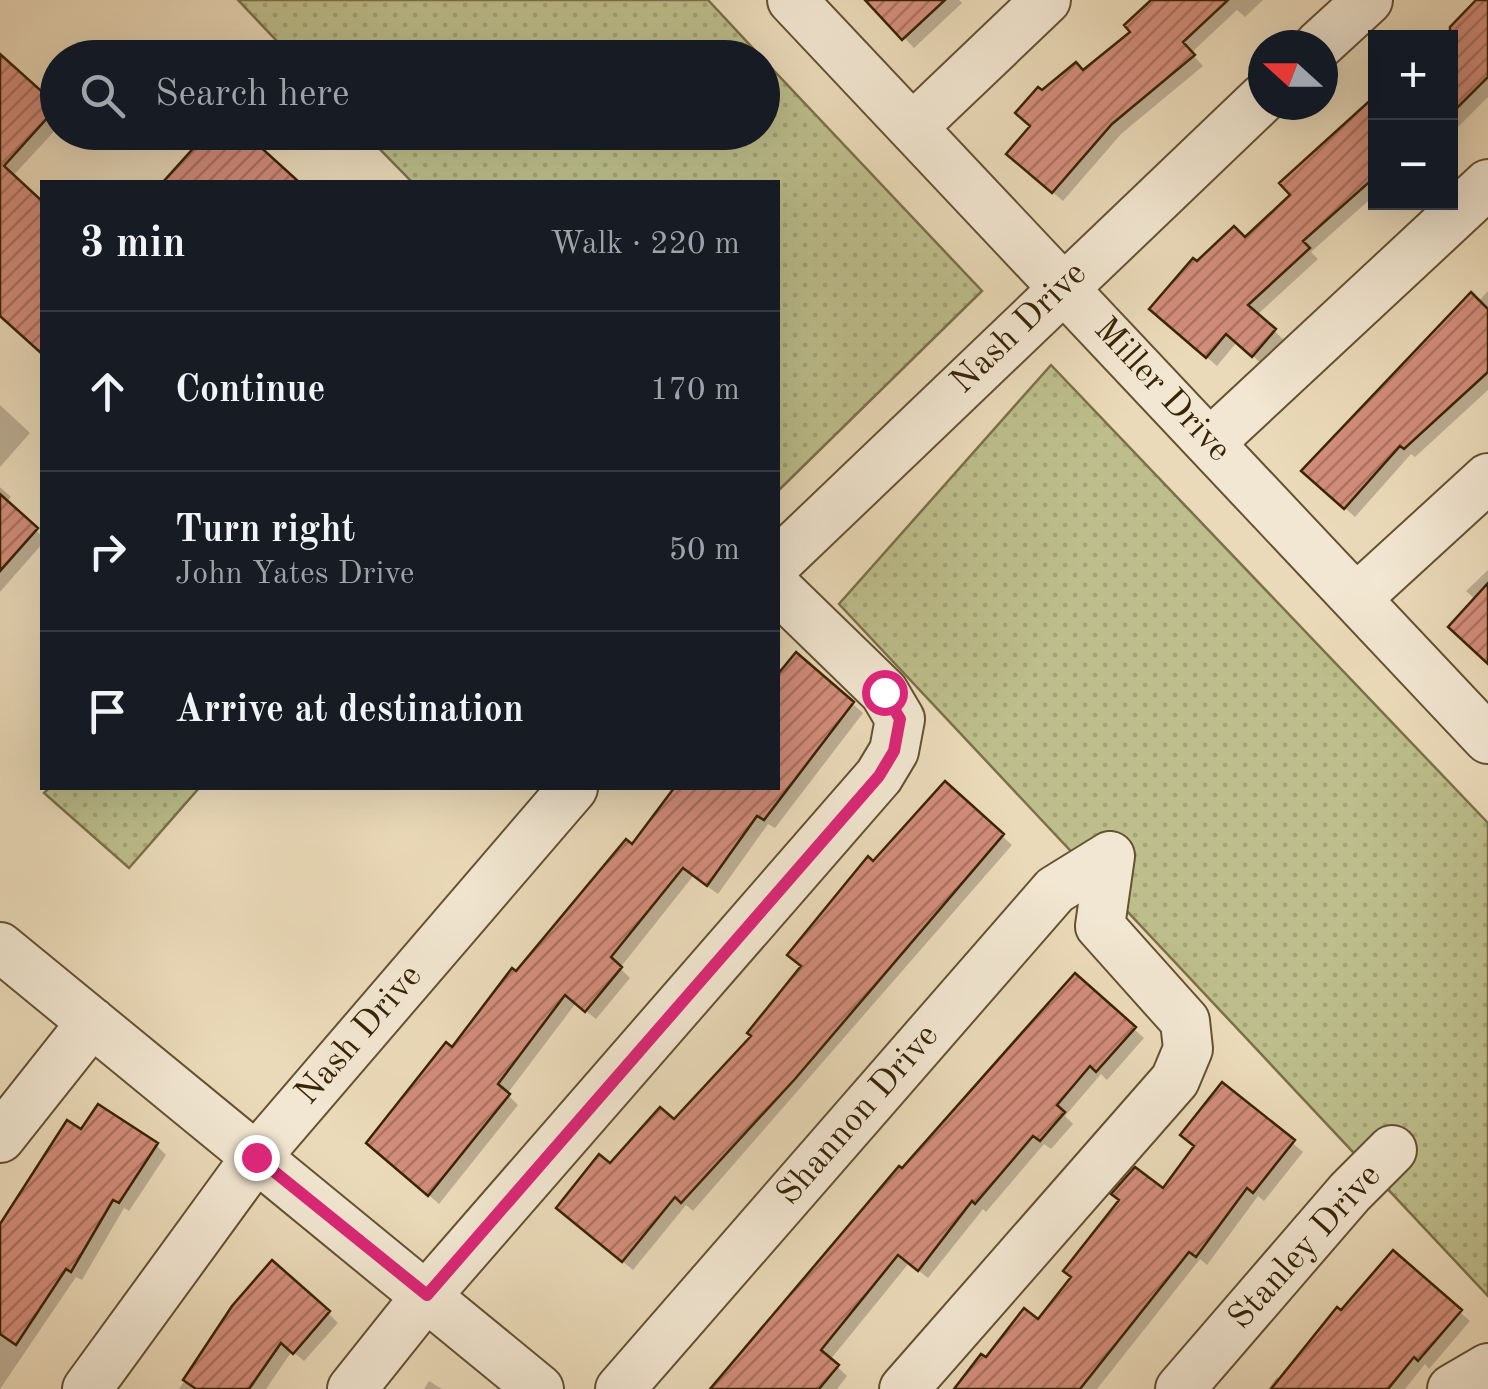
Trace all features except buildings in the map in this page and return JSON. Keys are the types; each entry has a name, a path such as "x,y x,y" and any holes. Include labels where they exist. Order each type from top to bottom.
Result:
{"street":[{"name":"Miller Drive","path":"792,0 1488,739"},
{"path":"914,126 1046,0"},
{"path":"1335,30 1368,0"},
{"name":"Nash Drive","path":"780,560 1248,112"},
{"path":"1211,442 1488,184"},
{"path":"1358,597 1488,478"},
{"path":"352,1389 427,1295 879,776 894,751 900,719 884,692 780,591"},
{"name":"Nash Drive","path":"87,1389 256,1157 571,790"},
{"name":"Shannon Drive","path":"620,1389 1054,890 1110,856 1100,926 1185,1021 1188,1049 1176,1080 904,1389"},
{"path":"0,947 539,1389"},
{"path":"0,1138 92,1022"},
{"name":"Stanley Drive","path":"1180,1389 1350,1192 1392,1150"},
{"path":"1452,1389 1488,1368"}],"green space":[{"path":"238,0 708,0 745,40 276,40"},
{"path":"780,77 982,291 780,489 780,180 410,180 381,150 780,150"},
{"path":"1051,365 1488,823 1488,1296 839,604"},
{"path":"47,790 197,790 129,868 44,793"}],"route":[{"path":"256,1157 427,1295 879,776 894,751 900,719 884,692"}]}
